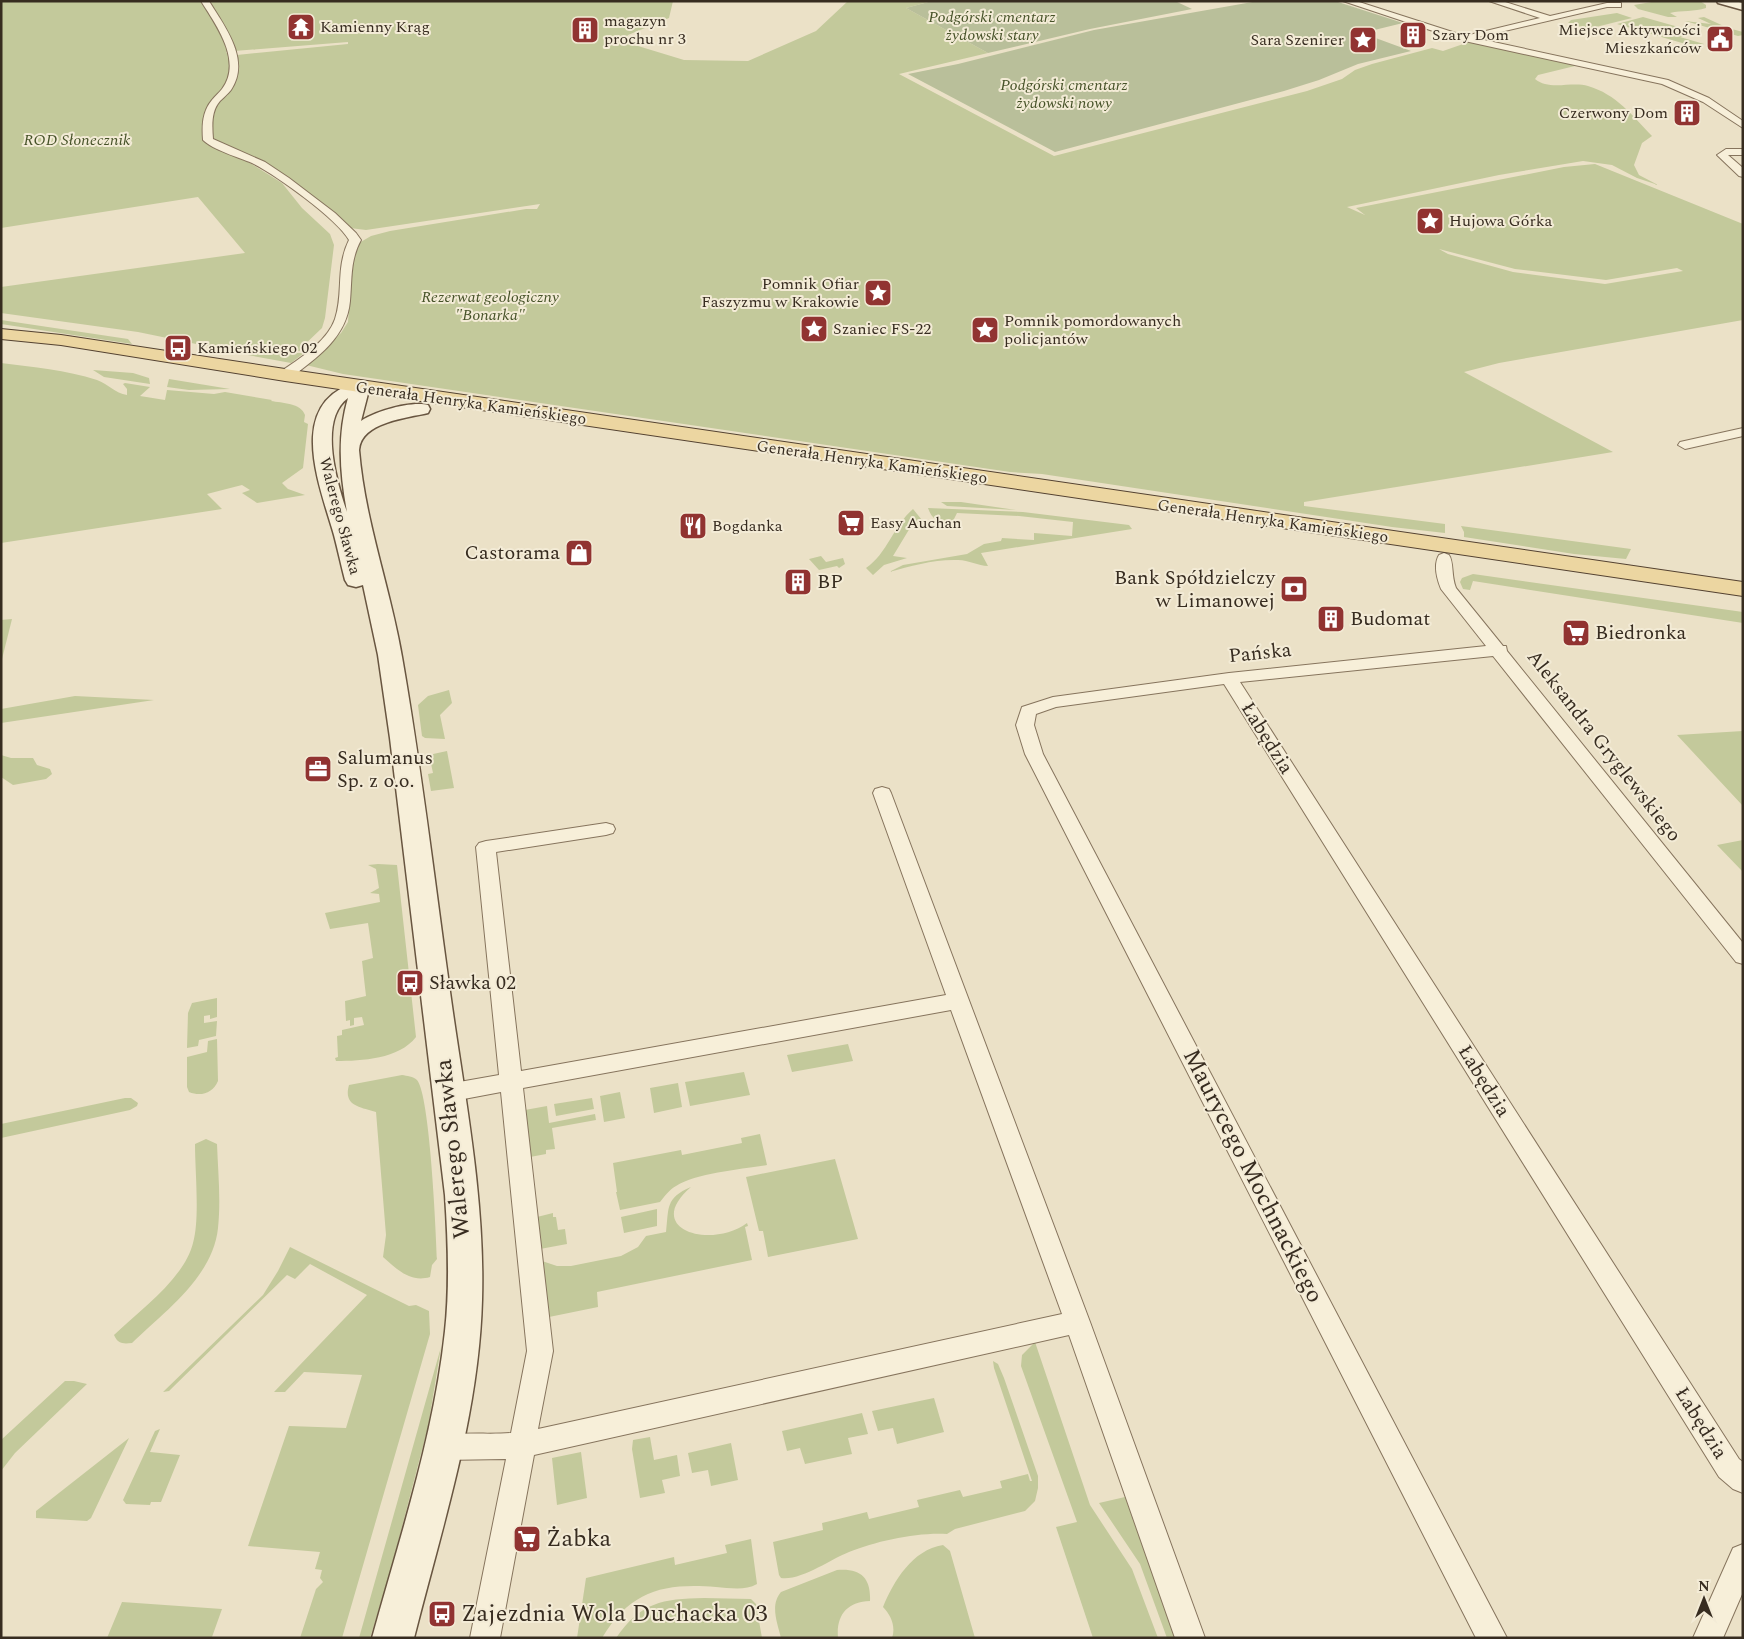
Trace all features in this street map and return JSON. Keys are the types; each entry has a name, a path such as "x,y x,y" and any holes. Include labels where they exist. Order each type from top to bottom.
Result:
{"main road":[{"path":"1,329 61,340"},
{"name":"Generała Henryka Kamieńskiego","path":"1,334 61,340 285,376 352,394 421,409 633,436 1743,602"},
{"name":"Generała Henryka Kamieńskiego","path":"1,348 352,394 1743,590"}],"street":[{"path":"205,1 226,34 236,69 227,90 215,102 206,120 208,140 260,164 320,204 355,240 346,259 343,307 338,326 330,336 285,376"},
{"path":"1347,1 1463,38 1665,82 1706,100 1743,125"},
{"path":"1493,1 1551,19"},
{"path":"1592,1 1607,5"},
{"path":"1722,1 1743,6"},
{"path":"1463,38 1607,5 1618,5"},
{"path":"1743,152 1726,152 1722,155 1743,174"},
{"name":"Walerego Sławka","path":"352,394 350,422 352,488 384,620 408,771 461,1190 466,1270 461,1345 442,1447 394,1638"},
{"name":"Walerego Sławka","path":"352,394 329,412 324,428 324,465 359,589 391,656"},
{"name":"Walerego Sławka","path":"351,443 357,433 375,420 421,409"},
{"path":"1685,445 1743,432"},
{"name":"Aleksandra Gryglewskiego","path":"1444,558 1444,578 1449,589 1500,650 1743,957"},
{"name":"Pańska","path":"1028,711 1053,702 1229,678 1500,650"},
{"name":"Łabędzia","path":"1229,678 1729,1468 1743,1480"},
{"name":"Maurycego Mochnackiego","path":"1028,711 1025,725 1034,754 1492,1638"},
{"path":"882,793 1077,1322 1190,1638"},
{"path":"485,1638 540,1351 486,847 606,829"},
{"path":"448,1093 958,1001"},
{"path":"442,1447 487,1448 522,1445 1077,1322"},
{"path":"1708,1638 1743,1558"}],"green space":[{"name":"ROD Słonecznik","path":"1,1 203,1 228,49 226,53 230,54 229,79 204,119 202,128 205,141 250,163 282,183 302,208 330,234 334,245 325,318 322,328 300,349 306,350 282,353 240,353 138,332 1,313 1,287 245,253 198,197 1,228"},
{"name":"Rezerwat geologiczny \"Bonarka\"","path":"210,1 673,1 669,18 628,35 621,43 638,46 684,60 748,61 816,31 848,1 932,1 906,8 988,53 899,74 1054,156 1307,91 1342,79 1355,70 1372,64 1432,48 1443,51 1469,42 1579,65 1538,75 1535,79 1541,83 1554,85 1575,84 1588,86 1607,94 1623,106 1652,136 1642,143 1634,165 1639,175 1658,185 1637,178 1612,165 1583,161 1499,175 1347,207 1365,215 1356,208 1564,167 1595,164 1743,224 1743,320 1499,363 1464,372 1613,452 1304,502 1304,506 1445,524 1445,533 1392,527 1042,474 1010,472 343,374 306,365 341,333 348,322 353,253 359,243 371,236 390,231 526,209 537,209 540,204 366,230 350,228 296,183 274,169 222,145 212,138 209,123 213,109 236,77 238,67 237,55 348,44 348,42 234,51","holes":["1439,249 1515,269 1606,280 1677,268 1683,271 1605,284 1513,272 1448,254"]},
{"name":"Podgórski cmentarz żydowski stary","path":"932,1 1175,1 1192,9 1090,29 988,53 906,8"},
{"name":"Podgórski cmentarz żydowski nowy","path":"1258,1 1335,1 1403,23 1362,33 1411,51 1358,64 1319,80 1284,91 1055,152 908,74 958,64 1094,30"},
{"path":"1657,1 1700,1 1706,5 1706,8 1670,13 1677,17 1668,17 1638,9 1634,5"},
{"path":"1617,13 1632,18 1588,29 1568,23 1571,20"},
{"path":"1643,17 1689,30 1702,31 1680,37 1704,44 1690,47 1689,45 1617,24"},
{"path":"1704,17 1728,28 1743,32 1743,35 1738,36 1685,21 1711,24 1698,18"},
{"path":"1,320 128,339 132,344 1,324"},
{"path":"304,353 291,363 242,354"},
{"path":"1,363 49,369 97,380 127,395 127,389 123,384 125,383 150,387 140,396 165,400 167,390 214,394 225,392 272,400 300,408 305,415 304,422 308,424 303,468 282,483 288,489 305,495 257,503 242,493 250,490 242,485 207,494 222,509 1,543"},
{"path":"93,370 133,373 149,378 150,384 104,377"},
{"path":"169,379 230,389 189,390 167,387"},
{"path":"941,502 961,502 1016,510 947,506"},
{"path":"928,508 1023,512 1129,525 1132,529 981,553 988,566 962,560 949,560 923,563 889,572 903,565 967,554 984,544 1001,541 1002,538 1034,540 1034,533 1072,536 1073,522 1019,516 957,513 952,523 944,523 934,518"},
{"path":"913,509 926,525 913,523 893,556 907,558 884,565 873,575 866,568 880,555 906,516"},
{"path":"1461,526 1631,549 1626,559 1574,554 1464,537"},
{"path":"821,556 826,562 843,558 845,564 839,568 837,566 819,570 809,559"},
{"path":"1473,574 1743,612 1743,623 1473,581 1470,590 1463,589 1460,582 1462,578"},
{"path":"12,619 1,663 1,620"},
{"path":"449,690 452,703 440,715 445,739 425,738 422,736 418,705 428,696"},
{"path":"75,696 154,700 1,723 1,709"},
{"path":"1743,731 1743,806 1677,735"},
{"path":"447,751 454,788 431,791 428,774 433,773 430,759 425,760 424,756"},
{"path":"1,755 11,758 33,758 37,765 50,769 52,774 46,779 13,785 1,777"},
{"path":"1743,840 1743,872 1717,845"},
{"path":"368,865 397,865 416,1037 400,1050 390,1054 368,1059 336,1061 335,1058 338,1057 337,1036 342,1035 342,1030 364,1025 362,1017 354,1018 354,1025 350,1026 350,1020 346,1021 345,1001 366,996 362,961 373,958 368,923 330,929 325,913 380,902 379,894 370,893 379,888 376,869"},
{"path":"217,998 217,1017 210,1019 210,1015 204,1016 204,1023 217,1021 216,1036 199,1040 198,1046 187,1048 188,1013 192,1003"},
{"path":"217,1039 218,1081 216,1085 206,1093 189,1092 187,1087 187,1057 207,1052 208,1041"},
{"path":"848,1044 853,1061 792,1072 787,1055"},
{"path":"744,1072 750,1095 690,1106 685,1082"},
{"path":"402,1075 417,1080 422,1091 429,1136 437,1259 432,1265 430,1277 423,1278 404,1274 383,1257 386,1235 376,1112 359,1107 348,1097 349,1085"},
{"path":"678,1083 682,1107 654,1113 650,1088"},
{"path":"620,1092 625,1118 604,1122 600,1096"},
{"path":"131,1098 138,1103 137,1106 130,1110 1,1138 1,1124"},
{"path":"592,1098 594,1109 556,1116 554,1104"},
{"path":"547,1106 549,1123 595,1114 596,1120 552,1128 555,1149 546,1150 546,1154 530,1157 525,1110"},
{"path":"760,1134 767,1165 695,1178 674,1188 660,1202 620,1210 613,1163 681,1150 682,1155 742,1143 741,1138"},
{"path":"206,1139 217,1144 219,1207 218,1228 214,1246 197,1278 172,1306 132,1343 121,1343 114,1335 160,1293 181,1269 188,1256 193,1243 196,1221 195,1144"},
{"path":"835,1159 858,1239 768,1257 763,1231 759,1231 746,1177"},
{"path":"691,1187 678,1202 674,1214 677,1224 687,1231 700,1235 716,1235 732,1231 747,1223 748,1226 745,1227 752,1260 597,1292 598,1307 549,1317 542,1261 557,1266 571,1266 621,1256 638,1247 646,1236 666,1232 668,1210 672,1200"},
{"path":"657,1209 657,1226 624,1233 621,1217"},
{"path":"553,1213 553,1217 556,1217 558,1230 565,1229 567,1244 540,1249 537,1217"},
{"path":"290,1247 409,1306 416,1305 429,1311 430,1334 342,1638 300,1638 316,1589 323,1582 320,1578 322,1570 315,1569 320,1552 248,1546 289,1426 346,1428 362,1375 304,1372 285,1392 274,1392 367,1295 310,1264 295,1279 287,1275 169,1391 163,1392 263,1295"},
{"path":"1035,1342 1090,1505 1132,1569 1158,1638 1093,1638 1056,1527 1077,1522 1021,1366 1022,1355"},
{"path":"441,1347 428,1427 391,1569 370,1638 359,1638"},
{"path":"993,1361 998,1364 1004,1378 1038,1476 1035,1501 1025,1511 955,1529 947,1534 923,1534 872,1544 849,1552 807,1573 789,1578 781,1578 773,1542 823,1530 822,1523 867,1512 869,1519 919,1507 917,1500 960,1490 963,1497 1002,1488 1000,1481 1028,1474 1030,1481 1032,1481"},
{"path":"65,1381 87,1384 15,1453 1,1471 1,1440"},
{"path":"934,1398 944,1432 897,1444 893,1428 878,1431 872,1411"},
{"path":"862,1413 868,1434 848,1438 852,1454 805,1464 800,1448 787,1451 782,1431"},
{"path":"160,1429 150,1452 180,1455 161,1502 151,1502 150,1505 126,1504 123,1500 155,1431"},
{"path":"650,1437 654,1460 677,1455 680,1476 662,1480 665,1493 640,1498 632,1449 633,1440"},
{"path":"129,1438 91,1518 87,1521 36,1518 36,1511"},
{"path":"731,1443 738,1480 711,1486 708,1470 692,1473 688,1453"},
{"path":"581,1452 587,1498 557,1505 552,1458"},
{"path":"1125,1497 1175,1638 1167,1638 1140,1564 1099,1503"},
{"path":"751,1539 757,1584 748,1588 680,1587 650,1593 625,1609 602,1638 577,1638 586,1578 674,1557 675,1565 727,1553 725,1545"},
{"path":"943,1545 950,1551 975,1638 892,1638 892,1621 883,1607 893,1587 913,1560 932,1548"},
{"path":"837,1570 852,1571 863,1576 869,1586 870,1601 855,1604 845,1611 839,1623 838,1638 781,1638 775,1608 781,1592"},
{"path":"704,1598 751,1599 756,1604 762,1638 616,1638 634,1617 654,1605 676,1600"},
{"path":"122,1602 222,1609 212,1637 107,1638"}],"place":[{"name":"Kamienny Krąg","path":"301,27"},
{"name":"magazyn prochu nr 3","path":"585,30"},
{"name":"Szary Dom","path":"1413,35"},
{"name":"Miejsce Aktywności Mieszkańców","path":"1720,39"},
{"name":"Sara Szenirer","path":"1363,40"},
{"name":"Czerwony Dom","path":"1687,113"},
{"name":"Hujowa Górka","path":"1430,221"},
{"name":"Pomnik Ofiar Faszyzmu w Krakowie","path":"878,293"},
{"name":"Szaniec FS-22","path":"814,329"},
{"name":"Pomnik pomordowanych policjantów","path":"985,330"},
{"name":"Kamieńskiego 02","path":"178,348"},
{"name":"Easy Auchan","path":"851,523"},
{"name":"Bogdanka","path":"693,526"},
{"name":"Castorama","path":"579,553"},
{"name":"BP","path":"798,582"},
{"name":"Bank Spółdzielczy w Limanowej","path":"1294,589"},
{"name":"Budomat","path":"1331,619"},
{"name":"Biedronka","path":"1576,633"},
{"name":"Salumanus Sp. z o.o.","path":"318,769"},
{"name":"Sławka 02","path":"410,983"},
{"name":"Żabka","path":"527,1539"},
{"name":"Zajezdnia Wola Duchacka 03","path":"442,1614"}]}
